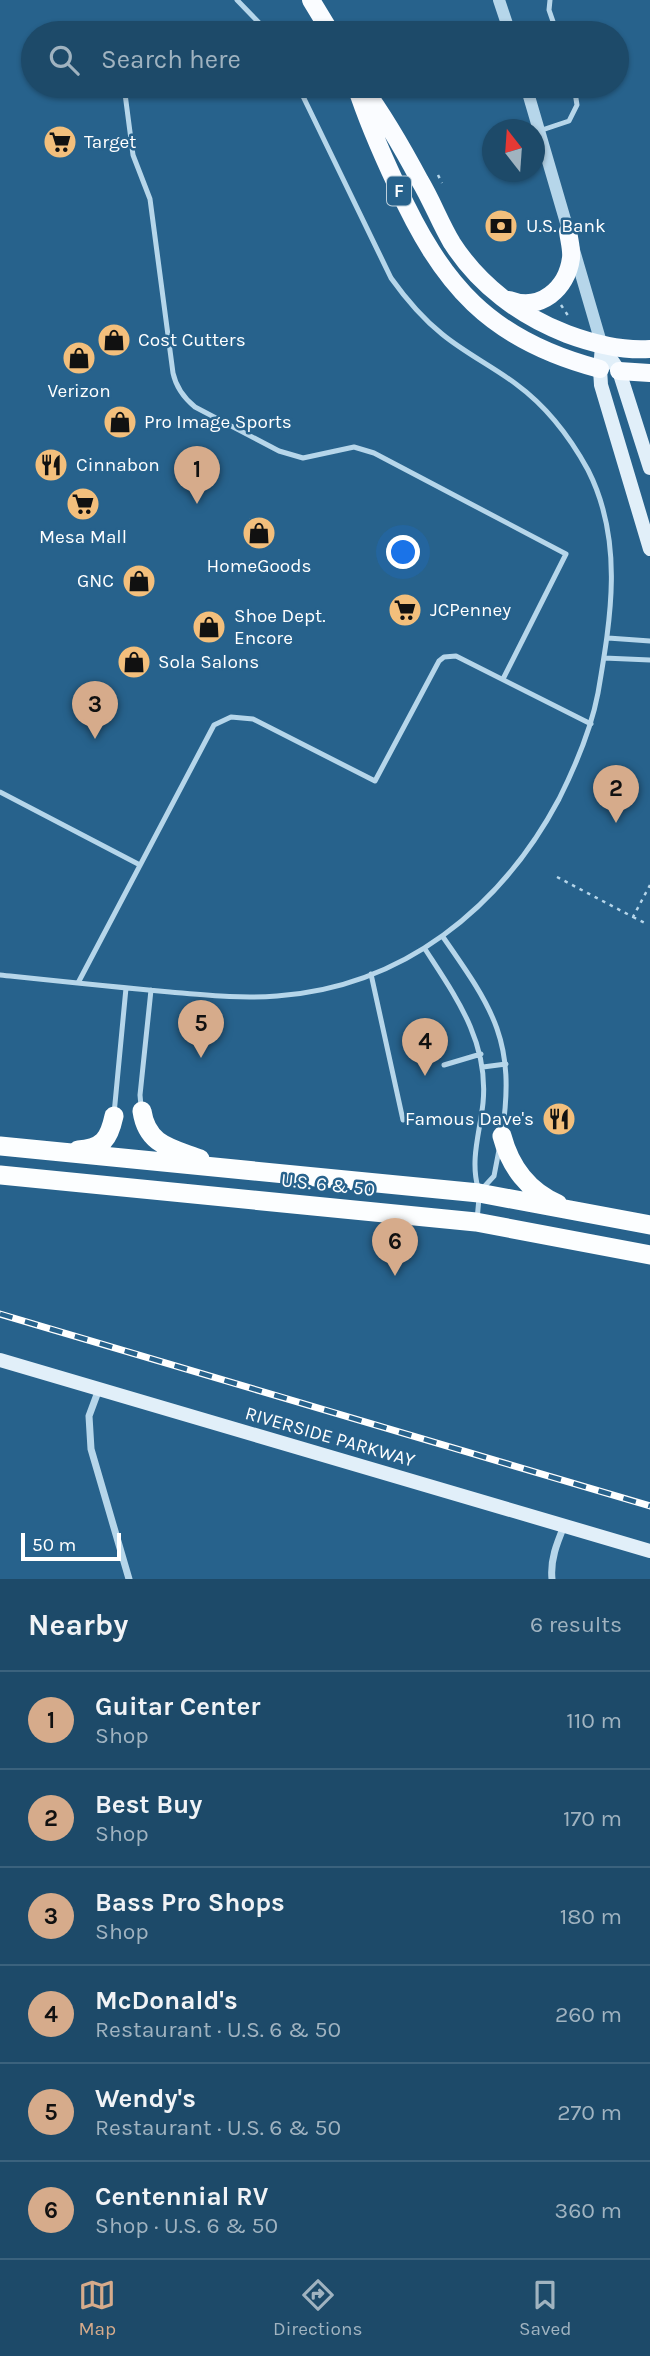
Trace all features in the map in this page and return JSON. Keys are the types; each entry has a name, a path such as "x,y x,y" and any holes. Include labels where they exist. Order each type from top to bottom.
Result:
{"highway":[{"path":"142,1111 145,1127 152,1137 223,1168"},
{"path":"53,1151 98,1146 107,1139 114,1116"},
{"path":"502,1136 507,1154 523,1178 553,1202 578,1211"},
{"name":"U.S. 6 & 50","path":"0,1146 479,1193 650,1225"},
{"name":"U.S. 6 & 50","path":"0,1175 476,1222 650,1255"}],"main road":[{"path":"311,0 324,21"},
{"name":"F","path":"360,98 407,209 432,255 457,287 484,314 515,335 564,359 600,369 650,373"},
{"name":"F","path":"371,98 420,180 453,244 466,263 500,296 540,322 602,346 650,349"},
{"path":"500,296 513,302 531,304 550,297 558,289 568,270 571,253 568,231"},
{"path":"602,346 601,385 650,549"},
{"path":"602,346 619,371 650,468"},
{"name":"RIVERSIDE PARKWAY","path":"0,1360 650,1551"}],"street":[{"path":"499,0 506,21"},
{"path":"529,98 536,119"},
{"path":"545,152 602,346"},
{"path":"99,1389 89,1416 91,1449 129,1579"},
{"path":"552,1579 554,1552 564,1525"}],"lane":[{"path":"237,0 257,21"},
{"path":"550,0 549,9 553,21"},
{"path":"126,98 133,155 150,199 173,373 178,388 188,401 279,451 294,456 311,458 332,450 355,447 374,453 566,554 503,679"},
{"path":"0,975 242,997 276,996 335,986 371,974 425,949 486,900 529,848 565,787 591,724 608,638 613,582 610,540 603,506 586,467 560,427 534,398 439,332 406,298 391,278 377,251 305,98"},
{"path":"545,129 569,121 577,106 576,98"},
{"path":"608,638 650,641"},
{"path":"78,983 214,725 219,721 239,717 261,722 375,781 439,661 444,657 456,656 591,724"},
{"path":"604,658 650,660"},
{"path":"0,792 140,865"},
{"path":"443,937 492,1014 506,1064 506,1105 494,1176 479,1193"},
{"path":"425,949 462,1007 481,1054 483,1103 473,1170 479,1193 476,1222"},
{"path":"371,974 403,1120"},
{"path":"114,1116 126,988"},
{"path":"142,1111 140,1095 151,990"},
{"path":"444,1065 481,1054"},
{"path":"483,1067 506,1064"}],"path":[{"path":"438,175 442,183"},
{"path":"558,299 573,323"},
{"path":"557,877 597,895 645,923"},
{"path":"633,917 650,886"}],"railway":[{"path":"0,1314 650,1506"}],"place":[{"name":"Target","path":"60,142"},
{"name":"U.S. Bank","path":"501,226"},
{"name":"Cost Cutters","path":"114,340"},
{"name":"Verizon","path":"79,358"},
{"name":"Pro Image Sports","path":"120,422"},
{"name":"Cinnabon","path":"51,465"},
{"name":"Mesa Mall","path":"83,504"},
{"name":"Guitar Center","path":"197,504"},
{"name":"HomeGoods","path":"259,533"},
{"name":"GNC","path":"139,581"},
{"name":"JCPenney","path":"405,610"},
{"name":"Shoe Dept. Encore","path":"209,627"},
{"name":"Sola Salons","path":"134,662"},
{"name":"Bass Pro Shops","path":"95,739"},
{"name":"Best Buy","path":"616,823"},
{"name":"Wendy's","path":"201,1058"},
{"name":"McDonald's","path":"425,1076"},
{"name":"Famous Dave's","path":"559,1119"},
{"name":"Centennial RV","path":"395,1276"}]}
